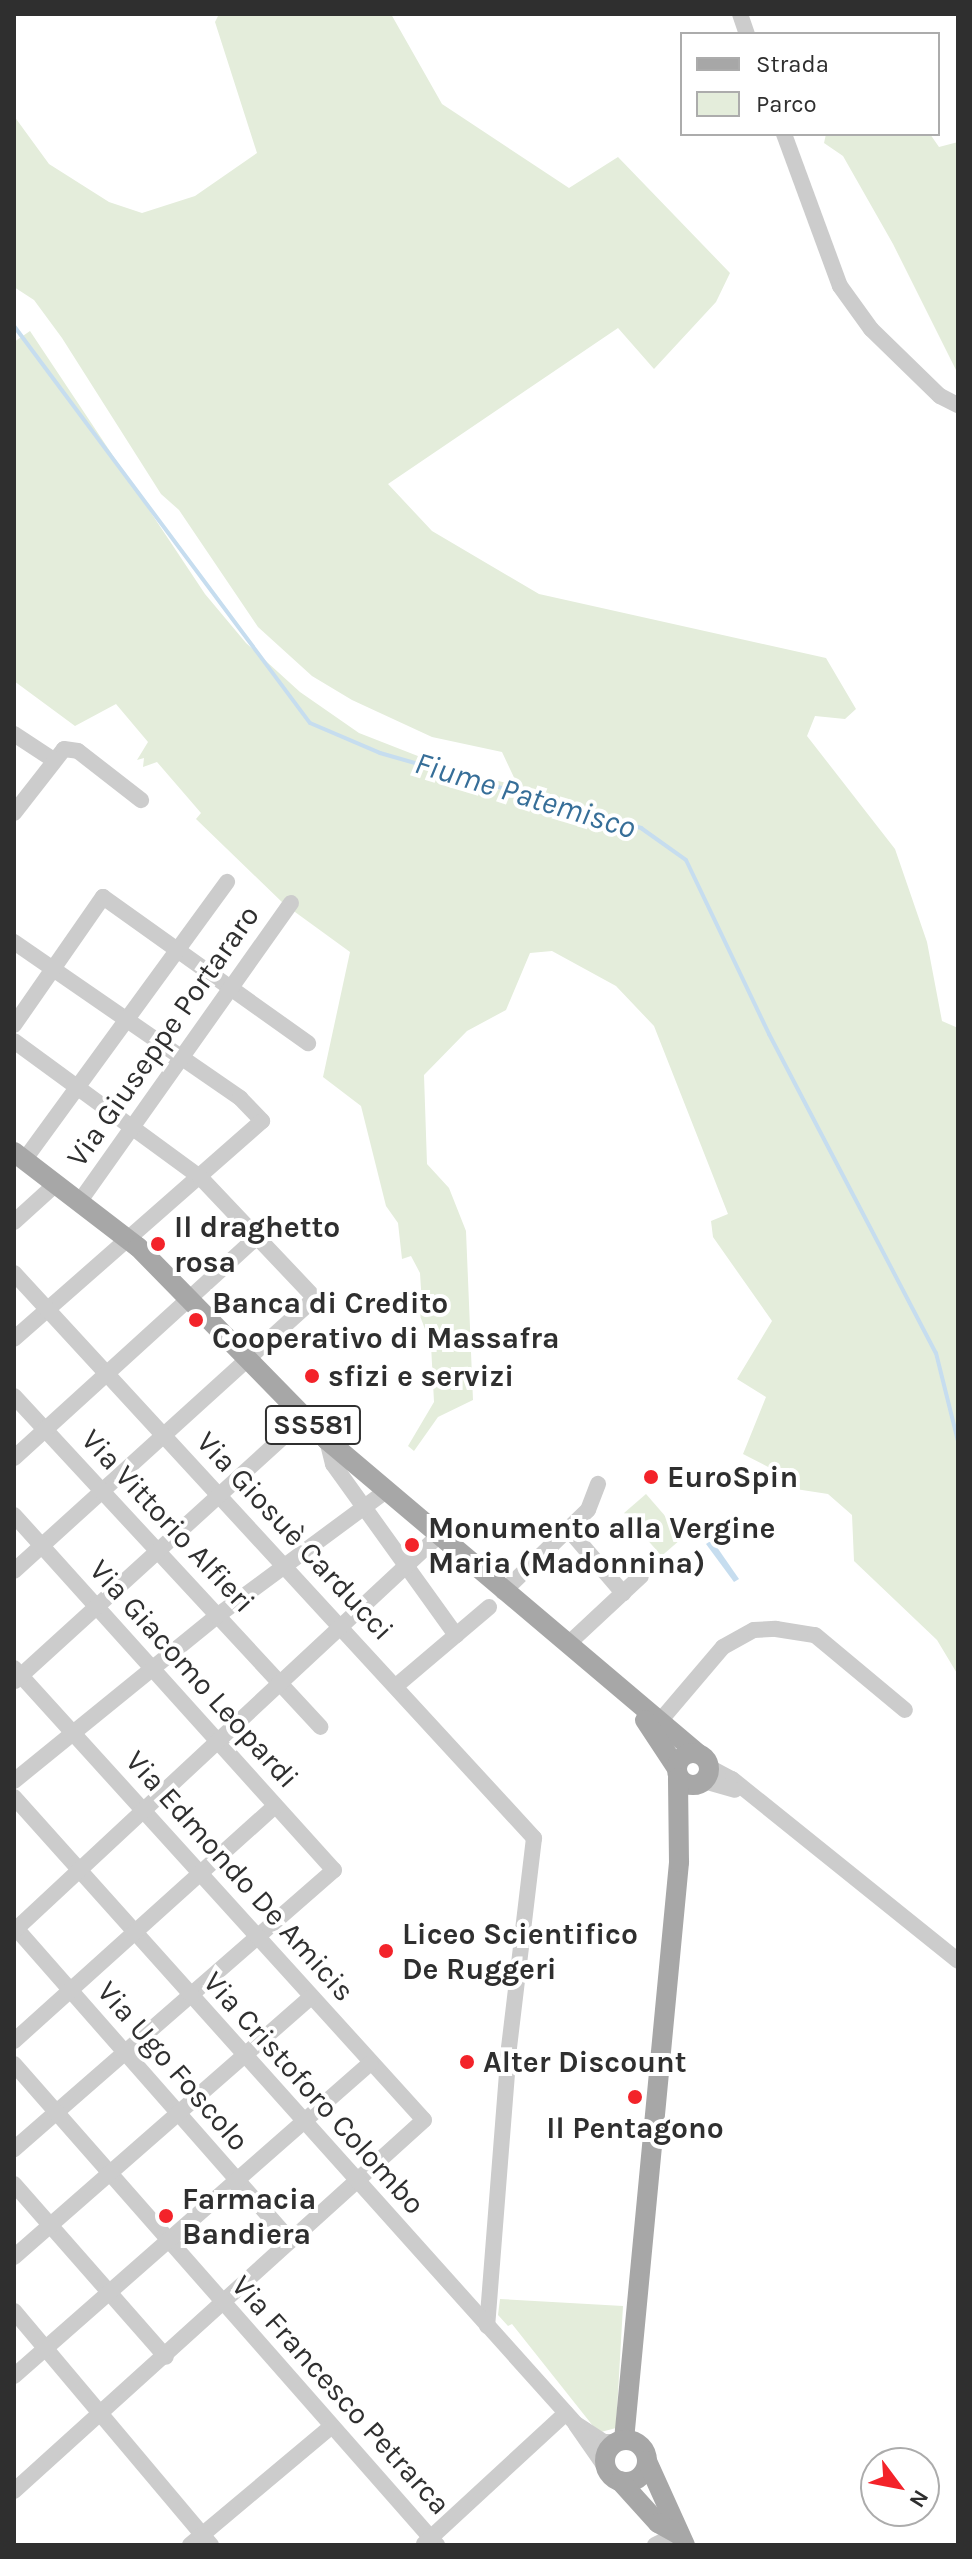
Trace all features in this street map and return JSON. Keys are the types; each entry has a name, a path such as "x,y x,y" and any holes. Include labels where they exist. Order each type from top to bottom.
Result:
{"main road":[{"name":"SS581","path":"20,1155 128,1239 327,1440 437,1537 496,1600 567,1645 660,1721 702,1772"},
{"name":"SS581","path":"621,1689 677,1772"},
{"path":"681,2540 658,2523 613,2475 608,2450 621,2441 632,2371 680,1832 677,1772 686,1754 702,1772"},
{"path":"677,1772 702,1772"},
{"path":"680,1832 702,1772"},
{"path":"632,2371 645,2456 673,2512 681,2540"},
{"path":"621,2441 645,2456"},
{"path":"613,2475 638,2478 645,2456"}],"street":[{"path":"785,136 840,286 871,329 940,396 958,405"},
{"path":"14,735 52,759"},
{"path":"14,813 52,759 64,749 78,751 141,800"},
{"path":"20,1155 79,1087 227,882"},
{"path":"14,1025 103,897 308,1043"},
{"name":"Via Giuseppe Portararo","path":"80,1201 233,991 291,903"},
{"path":"14,942 240,1098 262,1121 14,1339"},
{"path":"14,1041 200,1177 315,1298 162,1433 14,1571"},
{"path":"14,1222 57,1183"},
{"path":"14,1458 257,1237"},
{"name":"Via Giosuè Carducci","path":"14,1273 534,1838 509,2048 487,2326"},
{"name":"Via Vittorio Alfieri","path":"14,1396 103,1488 321,1727"},
{"path":"16,1675 219,1498 305,1417"},
{"path":"327,1440 333,1464 404,1567 456,1635"},
{"path":"396,1686 570,1531 588,1510 598,1484"},
{"path":"14,1781 217,1616 386,1491"},
{"name":"Via Giacomo Leopardi","path":"14,1515 151,1671 334,1870 257,1939"},
{"path":"570,1531 623,1593"},
{"path":"15,1928 342,1629 437,1537"},
{"path":"567,1645 641,1576"},
{"path":"660,1721 723,1647 754,1630 776,1629 815,1635 905,1710"},
{"name":"Via Edmondo De Amicis","path":"16,1675 73,1733 199,1876 424,2120 356,2183"},
{"path":"702,1772 751,1798 958,1961"},
{"name":"Via Cristoforo Colombo","path":"14,1797 187,1996 571,2418 613,2475"},
{"path":"14,2041 275,1806"},
{"name":"Via Ugo Foscolo","path":"15,1928 291,2241"},
{"path":"14,2149 187,1996 257,1939"},
{"path":"14,2257 311,1997"},
{"path":"14,2376 169,2245 370,2063"},
{"name":"Via Francesco Petrarca","path":"14,2064 169,2245 332,2426 430,2543"},
{"path":"14,2491 356,2183"},
{"path":"14,2184 166,2357"},
{"path":"14,2311 103,2412 201,2542 332,2426"},
{"path":"430,2543 571,2418"},
{"name":"Via Cristoforo Colombo","path":"571,2418 604,2442 621,2441"},
{"path":"656,2545 681,2540"}],"green space":[{"path":"219,14 391,14 442,104 569,188 618,157 730,273 716,302 654,369 618,328 388,484 432,531 539,594 826,658 856,709 845,719 815,716 807,736 895,849 927,942 942,1021 958,1028 958,1675 937,1640 854,1561 852,1515 828,1494 776,1486 772,1469 743,1454 766,1397 737,1379 772,1321 713,1237 711,1221 728,1214 654,1026 616,986 552,951 530,953 506,1010 467,1031 424,1075 427,1164 449,1188 466,1231 473,1400 438,1417 414,1451 408,1446 434,1402 431,1345 417,1308 422,1305 420,1273 411,1256 402,1259 398,1223 386,1206 361,1106 323,1077 350,952 284,904 196,819 201,813 157,762 143,767 144,758 137,760 148,742 116,704 75,726 14,681 14,342 30,331 205,594 246,643 300,692 359,733 446,767 518,786 502,752 432,737 352,700 312,676 258,627 179,510 161,494 62,338 34,300 14,287 14,116 49,164 109,202 142,213 195,196 257,153 215,22"},
{"path":"826,136 931,136 939,147 958,142 958,374 893,244 843,156 824,143"},
{"path":"646,1494 683,1537 662,1556 624,1513"},
{"path":"500,2299 623,2306 616,2428 601,2432 593,2426 512,2324 508,2326 498,2315"}],"water":[{"path":"712,1540 739,1579 734,1582 706,1544"}],"waterway":[{"name":"Fiume Patemisco","path":"14,326 310,723 380,753 641,828 686,860 769,1034 936,1353 958,1441"}],"place":[{"name":"Il draghetto rosa","path":"158,1244"},
{"name":"Banca di Credito Cooperativo di Massafra","path":"196,1320"},
{"name":"sfizi e servizi","path":"312,1376"},
{"name":"EuroSpin","path":"651,1477"},
{"name":"Monumento alla Vergine Maria (Madonnina)","path":"412,1545"},
{"name":"Liceo Scientifico De Ruggeri","path":"386,1951"},
{"name":"Alter Discount","path":"467,2062"},
{"name":"Il Pentagono","path":"635,2097"},
{"name":"Farmacia Bandiera","path":"166,2216"}]}
